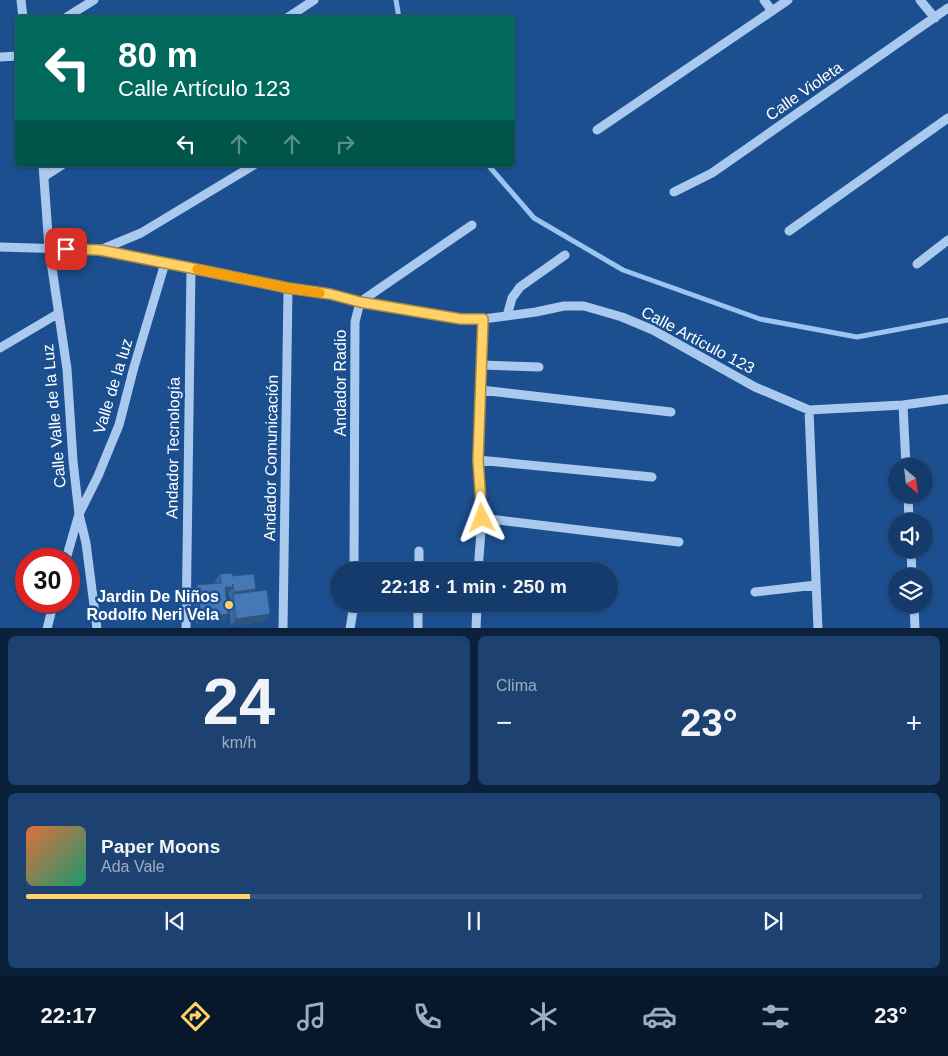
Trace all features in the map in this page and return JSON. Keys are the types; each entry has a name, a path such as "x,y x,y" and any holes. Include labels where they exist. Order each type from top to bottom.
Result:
{"street":[{"path":"20,0 22,15"},
{"path":"70,15 94,0"},
{"path":"292,15 314,0"},
{"path":"764,0 772,11"},
{"path":"597,130 788,0"},
{"path":"920,0 935,18"},
{"name":"Calle Violeta","path":"674,192 712,173 948,8"},
{"path":"0,57 15,56"},
{"path":"789,231 948,118"},
{"name":"Calle Valle de la Luz","path":"43,167 49,248 67,369 73,461 79,514 86,543 97,628"},
{"path":"45,176 59,167"},
{"path":"100,250 141,233 251,167"},
{"path":"360,302 472,225"},
{"path":"917,264 948,240"},
{"path":"0,247 49,248"},
{"name":"Calle Artículo 123","path":"49,248 100,250 288,288 330,294 360,302 461,319 483,319 564,306 584,306 622,317 653,330 755,387 809,410 903,405 948,399"},
{"path":"507,316 512,298 520,287 565,255"},
{"name":"Valle de la luz","path":"79,514 98,476 119,425 164,263"},
{"name":"Andador Tecnología","path":"186,628 191,268"},
{"name":"Andador Comunicación","path":"282,628 288,288"},
{"name":"Andador Radio","path":"354,562 355,322 360,302"},
{"path":"0,348 59,313"},
{"path":"479,562 482,518 478,460 483,319"},
{"path":"481,365 539,367"},
{"path":"481,390 671,412"},
{"path":"903,405 906,458"},
{"path":"809,410 818,628"},
{"path":"478,460 652,477"},
{"path":"69,548 79,514"},
{"path":"482,518 679,542"},
{"path":"419,552 419,562"},
{"path":"755,592 816,585"},
{"path":"350,628 353,612"},
{"path":"418,612 418,628"},
{"path":"476,628 477,612"},
{"path":"46,628 50,613"},
{"path":"914,613 915,628"}],"building":[{"path":"232,573 232,576 254,574 256,589 234,592 233,584 233,587 225,587 228,614 201,617 197,585 221,583 220,574"},
{"path":"267,590 270,614 236,619 233,594"}],"waterway":[{"path":"396,0 398,15"},
{"path":"490,167 534,218 623,270 760,319 857,337 948,320"}],"slow traffic":[{"path":"197,269 320,293"}],"place":[{"name":"Jardin De Niños Rodolfo Neri Vela","path":"229,605"}],"route":[{"path":"66,249 100,250 288,288 330,294 360,302 461,319 483,319 478,460 482,518"}]}
